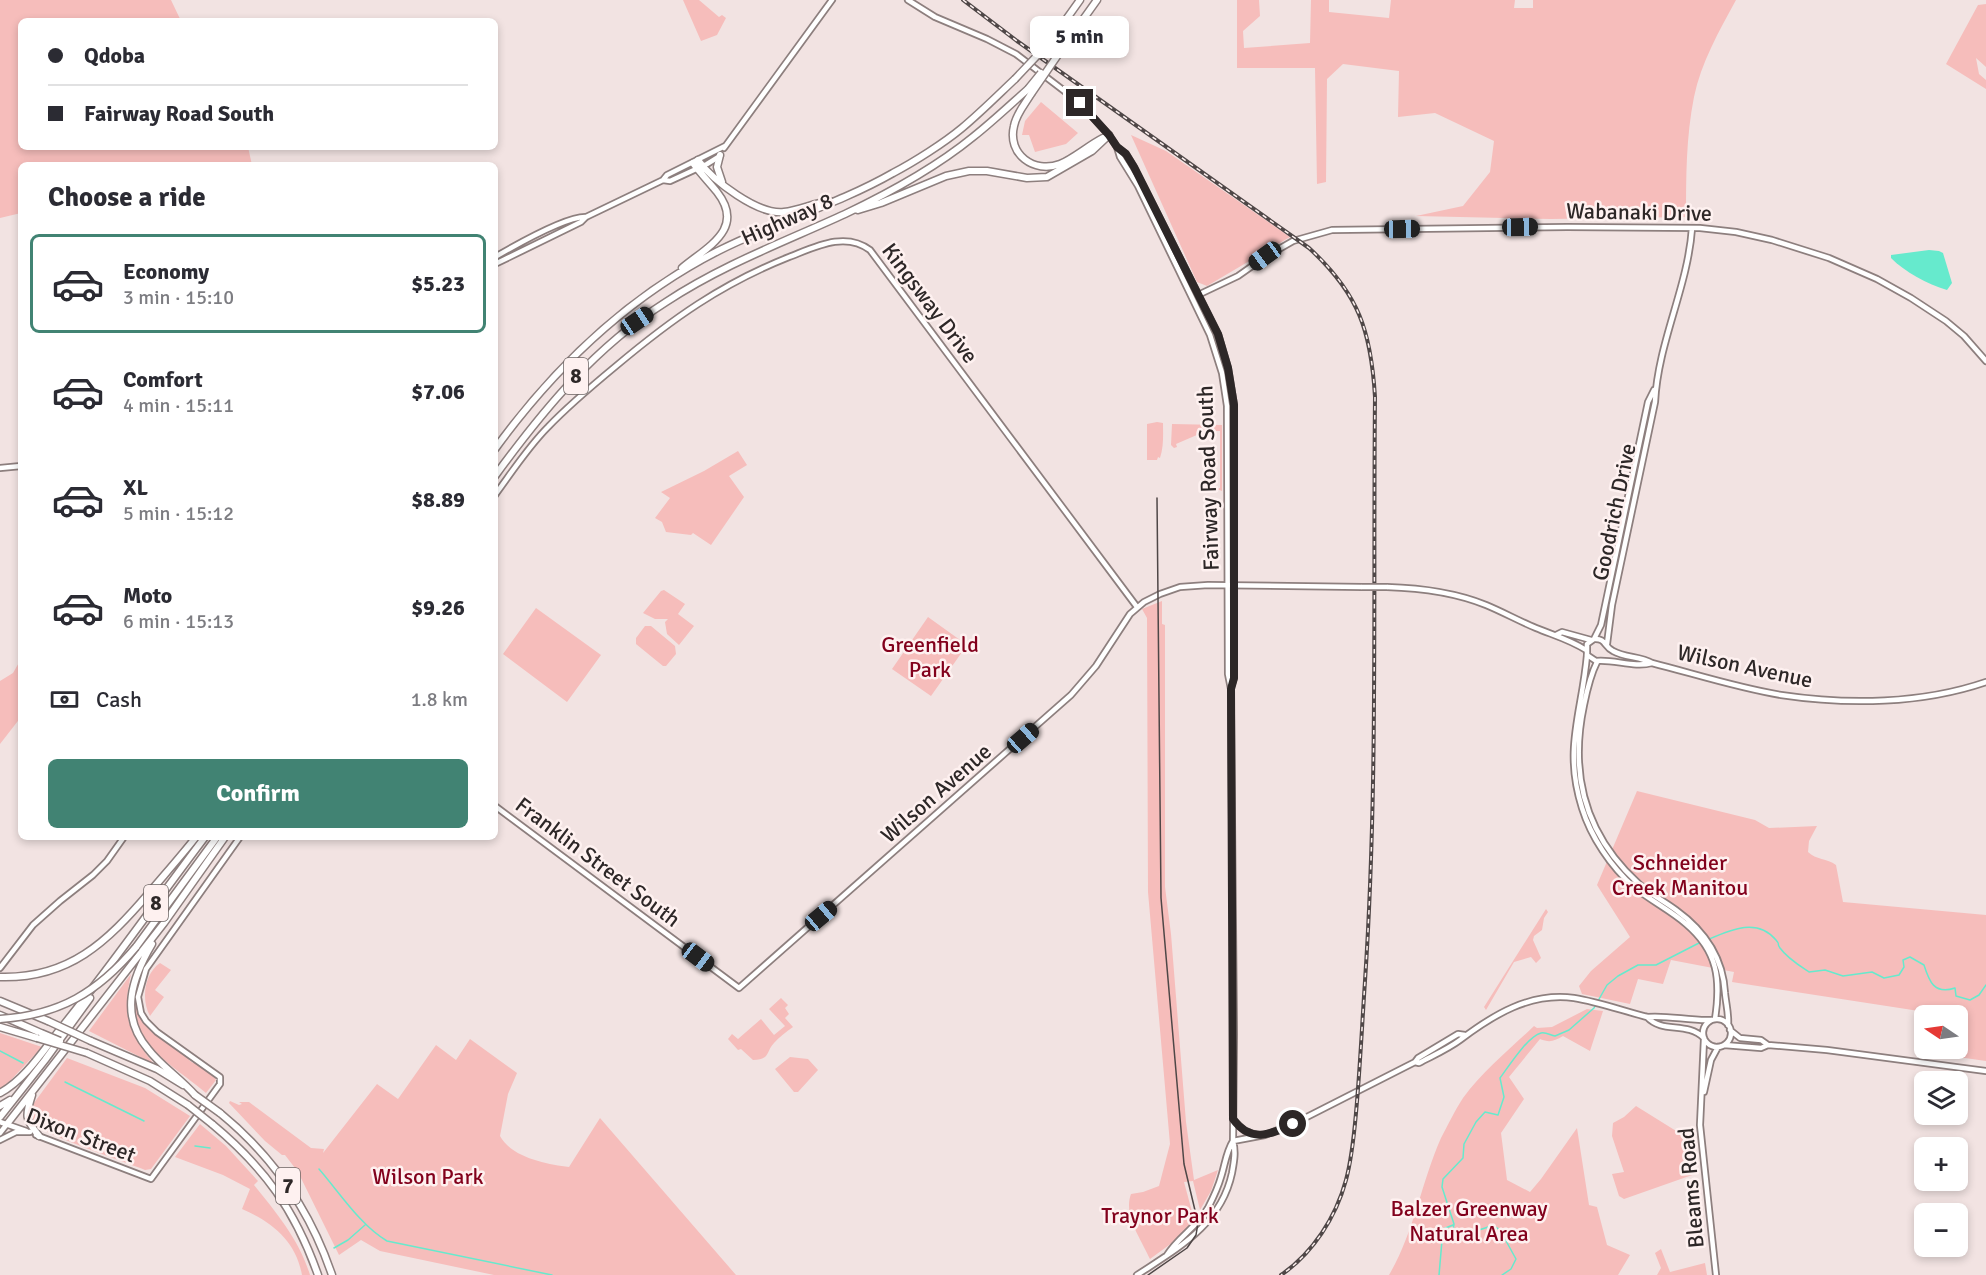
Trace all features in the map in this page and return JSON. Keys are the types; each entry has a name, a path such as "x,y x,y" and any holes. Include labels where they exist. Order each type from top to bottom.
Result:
{"highway":[{"name":"Highway 8","path":"498,445 530,402 567,362 634,303 718,251 895,173 961,129 1015,79 1050,42 1080,0"},
{"name":"Highway 8","path":"498,472 564,388 611,342 637,321 694,283 719,270 846,213 919,175 973,137 1029,91 1097,0"},
{"path":"1029,91 1014,126 1012,140 1025,161 1036,166 1047,167 1061,164 1089,144 1109,135"},
{"path":"846,213 881,203 946,176 969,171 987,171 1027,178 1047,177 1092,151 1109,135"},
{"path":"720,155 717,167 722,182"},
{"path":"698,164 752,204 768,211 783,212 837,200"},
{"path":"671,279 718,240 726,224 724,202 698,164"},
{"path":"0,977 13,978 56,970 73,962 102,942 133,911 193,840"},
{"name":"8","path":"108,970 203,840"},
{"path":"0,1017 45,1011 89,993 105,980 136,947 215,840"},
{"name":"8","path":"164,922 223,840"},
{"path":"3,1123 34,1089 164,922"},
{"path":"164,922 136,973 131,997 133,1019 140,1038 147,1048 195,1095"},
{"path":"0,1093 15,1082 35,1060 108,970"},
{"path":"0,1117 63,1036 108,970"},
{"name":"7","path":"0,1001 157,1069 245,1133 282,1177 300,1204 332,1275"},
{"name":"7","path":"0,1017 39,1036 87,1053 150,1081 188,1105 212,1124 250,1157 285,1204 303,1236 318,1275"},
{"path":"0,1027 39,1036"},
{"path":"34,1089 26,1116 39,1136"},
{"path":"0,1106 16,1097"}],"main road":[{"path":"498,263 663,180 667,175 720,155 724,146 832,0"},
{"name":"Fairway Road South","path":"908,0 935,17 1016,54 1080,103 1109,135 1138,186 1210,335 1222,374 1227,406 1233,1141 1235,1150 1231,1179 1213,1216 1182,1246 1167,1255"},
{"path":"698,164 724,146"},
{"name":"Fairway Road South","path":"1117,147 1126,154 1134,167 1198,295 1223,349 1234,394 1235,586 1234,678 1231,689"},
{"path":"498,255 558,225 579,216 586,217"},
{"name":"Wabanaki Drive","path":"1198,295 1233,279 1265,256 1293,242 1332,230 1692,228 1736,232 1772,240 1829,258 1877,279 1946,321 1964,336 1986,361"},
{"name":"Goodrich Drive","path":"1607,646 1612,605 1655,402 1656,387 1689,255 1692,228"},
{"name":"Kingsway Drive","path":"498,491 548,427 605,374 667,324 716,291 759,269 836,241 853,241 870,250 1137,607"},
{"name":"Goodrich Drive","path":"1592,640 1601,625 1648,402 1656,387"},
{"path":"0,468 18,466"},
{"name":"Wilson Avenue","path":"739,988 1071,695 1096,666 1120,626 1137,607 1158,594 1180,587 1208,585 1418,588 1464,597 1488,606 1534,628 1574,642 1592,660 1600,661"},
{"name":"Wilson Avenue","path":"1556,635 1562,632 1592,640 1601,639 1615,653 1644,658 1652,663 1779,694 1839,700 1881,700 1916,697 1986,682"},
{"path":"1592,640 1587,645 1586,674 1573,738 1574,776 1582,811 1590,830 1616,869 1633,886 1696,931"},
{"path":"1607,646 1607,655 1600,661 1588,685 1578,738 1578,765 1588,811 1609,851 1624,870 1640,885 1678,911 1722,967 1729,1040 1721,1046"},
{"path":"1600,661 1642,666 1652,663"},
{"name":"Franklin Street South","path":"498,808 739,988"},
{"path":"0,968 33,925 93,875 107,861 122,840"},
{"name":"Dixon Street","path":"3,1123 151,1179 221,1081 220,1077 146,1021 141,1013 138,997 146,969 238,840"},
{"path":"1704,1038 1704,1028 1713,1020 1718,973 1715,957"},
{"path":"1137,1275 1167,1255 1198,1223 1221,1180 1228,1149 1233,1141 1277,1131 1307,1118 1415,1062 1458,1034 1465,1035 1505,1011 1529,1001 1557,997 1581,999 1647,1017 1722,1020 1740,1038 1761,1040 1768,1045"},
{"path":"1647,1017 1657,1025 1693,1029 1710,1045 1761,1048 1768,1045 1827,1050 1986,1071"},
{"name":"Bleams Road","path":"1704,1038 1700,1125 1716,1275"},
{"name":"Bleams Road","path":"1702,1097 1711,1060 1721,1046"},
{"path":"1233,1119 1245,1131 1260,1136"},
{"path":"0,1133 3,1123"},
{"path":"0,1140 16,1132 30,1132"}],"green space":[{"path":"0,0 171,0 180,18 18,18 18,150 249,150 251,162 18,162 18,214 0,218"},
{"path":"683,0 699,0 719,17 722,15 726,18 717,35 701,41"},
{"path":"1237,0 1259,0 1260,16 1243,31 1244,48 1310,43 1311,0 1329,0 1329,12 1389,18 1391,0 1515,0 1514,8 1533,8 1533,0 1736,0 1706,60 1694,97 1686,172 1686,217 1551,219 1416,216 1463,206 1490,172 1494,141 1435,113 1398,117 1399,71 1343,64 1327,79 1326,182 1317,184 1315,68 1237,68"},
{"path":"1986,4 1986,67 1976,58 1979,74 1986,80 1986,89 1946,64 1978,5"},
{"path":"1041,102 1078,133 1066,144 1035,152 1029,135 1022,135 1025,121"},
{"path":"1131,135 1166,151 1290,237 1207,286 1197,282"},
{"path":"1163,423 1160,458 1147,460 1147,424"},
{"path":"1172,424 1222,425 1222,491 1217,489 1220,488 1220,431 1215,431 1213,428 1176,444 1177,447 1174,448 1171,445"},
{"path":"738,451 747,465 729,476 744,497 711,545 693,533 691,535 666,532 662,522 655,518 670,498 661,492"},
{"path":"664,590 685,604 678,614 694,626 679,645 667,634 665,622 668,619 655,619 643,613"},
{"name":"Traynor Park","path":"1162,601 1162,624 1165,625 1165,887 1186,1122 1194,1180 1218,1170 1211,1191 1200,1210 1193,1181 1184,1182 1194,1219 1180,1237 1150,1259 1131,1219 1129,1202 1131,1194 1159,1186 1170,1144 1148,892 1147,618 1142,609"},
{"path":"536,608 601,655 567,702 503,654"},
{"name":"Greenfield Park","path":"928,617 967,645 931,696 892,669"},
{"path":"645,626 651,626 675,646 676,654 666,666 636,644 636,638"},
{"path":"18,664 18,721 0,744 0,681 13,673"},
{"name":"Schneider Creek Manitou","path":"1637,791 1755,820 1769,828 1817,826 1809,841 1808,852 1836,865 1843,902 1986,915 1986,1061 1968,1058 1968,1005 1914,1005 1914,1010 1732,982 1734,972 1671,960 1663,984 1638,979 1630,1004 1582,994 1579,986 1591,971 1630,937 1597,885"},
{"path":"1546,909 1548,912 1544,918 1542,930 1534,936 1533,940 1541,958 1536,963 1531,957 1514,962 1486,1010 1484,1007"},
{"path":"160,963 171,970 155,990 164,997 150,1016 145,995 147,980"},
{"path":"131,974 127,1001 129,1022 132,1032 154,1064 89,1031"},
{"path":"135,990 139,1014 147,1026 215,1078 216,1080 206,1093 161,1057 143,1036 134,1009"},
{"path":"781,998 788,1005 785,1008 789,1014 785,1018 793,1027 776,1041 765,1057 753,1060 741,1049 738,1050 728,1039 732,1034 738,1039 761,1019 774,1035 785,1026 769,1009"},
{"name":"Balzer Greenway Natural Area","path":"1587,1009 1603,1011 1590,1051 1563,1036 1552,1041 1540,1039 1509,1077 1524,1099 1501,1133 1507,1180 1530,1192 1577,1128 1589,1205 1597,1207 1607,1245 1630,1255 1618,1275 1389,1275 1405,1242 1441,1138 1463,1098 1488,1069 1534,1026 1537,1028 1552,1027"},
{"path":"0,1033 42,1047 0,1089"},
{"name":"Wilson Park","path":"470,1039 517,1073 508,1094 500,1136 506,1144 531,1159 569,1167 600,1118 736,1275 494,1275 380,1251 361,1240 339,1255 298,1172 285,1155 265,1141 229,1103 230,1101 239,1105 242,1104 239,1102 249,1102 311,1148 324,1149 323,1153 377,1084 398,1099 436,1045 456,1060"},
{"path":"790,1057 808,1059 818,1070 798,1092 794,1092 775,1069"},
{"path":"67,1058 145,1088 190,1116 151,1169 145,1170 66,1140 38,1127 31,1121 29,1116 31,1107"},
{"path":"1636,1106 1681,1134 1695,1174 1624,1199 1619,1196 1612,1174 1624,1172 1612,1136 1613,1123"},
{"path":"200,1124 226,1146 258,1181 254,1185 294,1239 310,1275 302,1275 294,1252 281,1234 263,1220 242,1209 250,1189 223,1175 175,1157"},
{"path":"1661,1249 1670,1272 1705,1263 1707,1275 1657,1275 1661,1268 1655,1253"}],"shaded area":[{"path":"1929,250 1943,253 1952,283 1947,290 1917,277 1891,258 1891,255"}],"waterway":[{"path":"1707,940 1734,930 1752,927 1769,933 1786,955 1809,972 1825,970 1843,976 1872,972 1884,978 1899,975 1904,967 1903,960 1910,957 1924,965 1930,981 1937,988 1942,990 1955,988 1956,996 1970,1000 1979,995 1986,985"},
{"path":"1502,1275 1511,1269 1516,1259 1500,1230 1492,1225 1452,1235 1454,1224 1442,1187 1443,1179 1463,1158 1464,1144 1476,1122 1485,1112 1498,1115 1504,1097 1500,1078 1530,1040 1541,1033 1555,1036 1569,1030 1594,1008 1607,985 1618,976 1638,965 1656,965 1699,943"},
{"path":"0,1051 23,1063"},
{"path":"65,1082 144,1121"},
{"path":"195,1146 210,1148"},
{"path":"319,1169 359,1218 387,1241 552,1275"},
{"path":"334,1248 348,1240 365,1225"},
{"path":"1439,1275 1443,1229 1453,1225"}],"tram line":[{"path":"1148,1275 1187,1248 1196,1235 1198,1223 1184,1164 1161,898 1157,498"}],"railway":[{"path":"963,0 1017,41 1309,248 1340,281 1351,298 1366,333 1375,397 1373,762 1369,908 1356,1113 1348,1172 1336,1207 1313,1245 1281,1275"}],"route":[{"path":"1080,103 1117,147 1126,154 1153,202 1218,334 1234,394 1236,569 1234,678 1231,689 1233,1119 1245,1131 1260,1136 1293,1124"}]}
